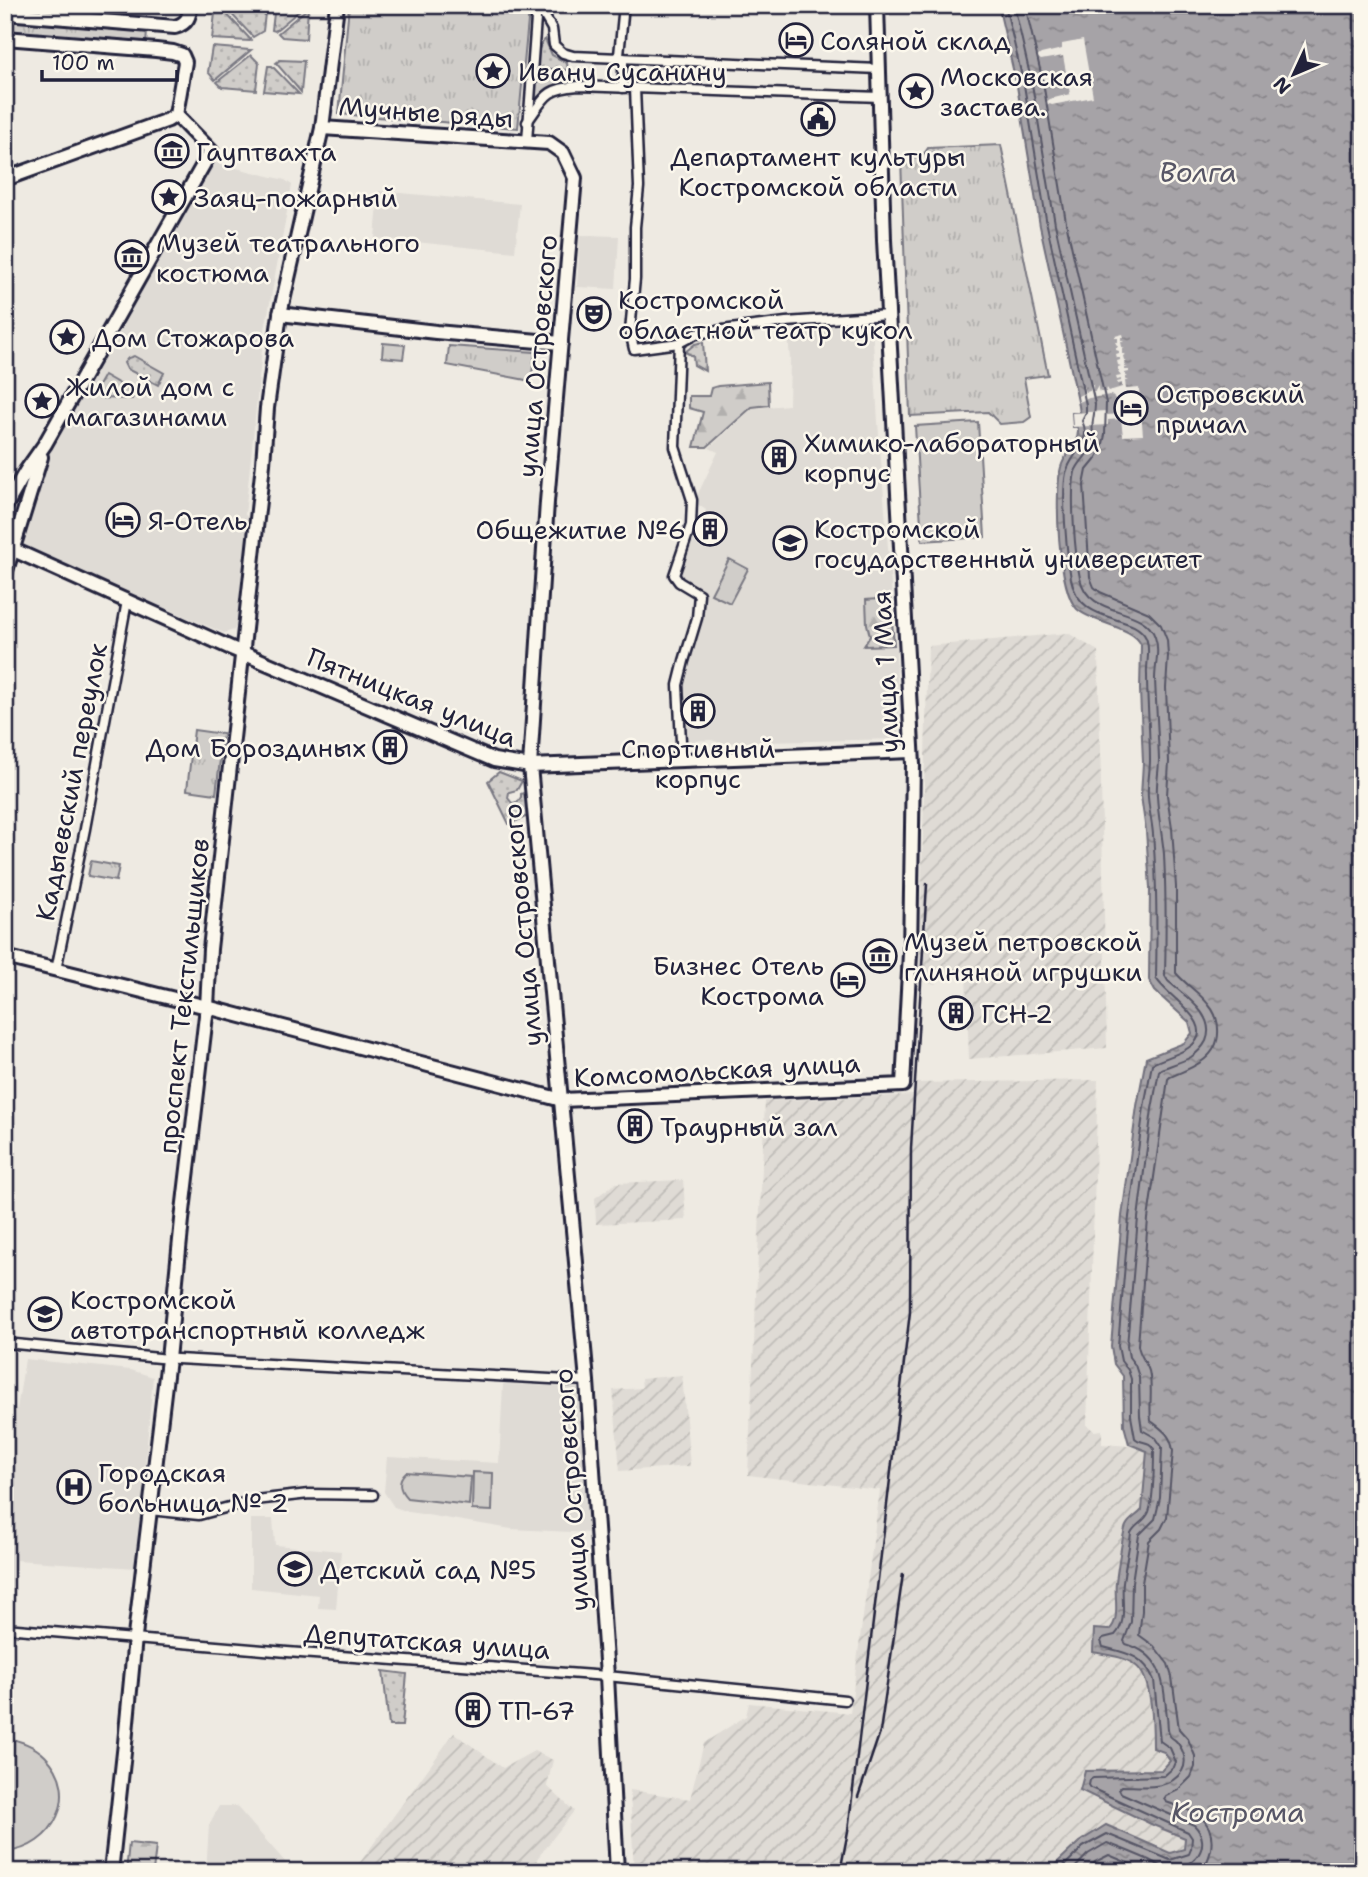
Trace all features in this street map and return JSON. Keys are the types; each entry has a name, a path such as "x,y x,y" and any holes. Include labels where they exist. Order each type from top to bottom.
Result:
{"street":[{"path":"5,13 175,27 183,25 190,16 191,5"},
{"name":"проспект Текстильщиков","path":"111,1872 134,1639 207,1007 210,949 267,408 280,314 322,128 337,5"},
{"path":"538,5 552,29 554,46 573,56 879,69"},
{"path":"527,141 538,5"},
{"path":"623,88 619,55 624,5"},
{"name":"улица 1 Мая","path":"877,5 888,315 911,751 910,940 903,1085"},
{"path":"5,38 173,52 182,55 185,62 176,115 5,179"},
{"path":"527,122 547,96 557,88 578,86 880,97"},
{"path":"635,88 639,187 630,331 634,349 679,343 696,334 730,329 888,315"},
{"path":"5,507 45,444 211,151 176,115"},
{"name":"Мучные ряды","path":"322,128 527,141"},
{"name":"улица Островского","path":"527,141 549,143 564,153 575,178 547,502 530,766 587,1381 617,1872"},
{"path":"280,314 561,343"},
{"path":"679,343 675,447 692,500 691,525 674,575 679,582 699,594 697,618 678,685 682,760"},
{"path":"5,574 9,548 45,444"},
{"name":"Пятницкая улица","path":"9,548 242,653 494,760 530,766 911,751"},
{"name":"Кадыевский переулок","path":"55,970 83,841 127,601"},
{"name":"Комсомольская улица","path":"5,957 562,1100 903,1085"},
{"path":"5,1343 168,1359 587,1381"},
{"path":"149,1510 199,1515 255,1500 309,1494 373,1495"},
{"name":"Депутатская улица","path":"5,1628 607,1676 845,1700"}],"shaded area":[{"path":"216,163 285,180 292,185 263,340 245,515 249,517 239,621 234,630 224,633 28,550 23,542 47,457 209,167"},
{"path":"379,191 520,204 515,252 375,238"},
{"path":"580,235 619,236 616,289 577,287"},
{"name":"Костромской государственный университет","path":"872,324 896,648 899,739 720,743 712,740 687,741 684,682 705,591 678,576 706,510 694,502 718,452 709,448 753,408 789,405 788,336 799,328"},
{"path":"1068,633 1098,651 1107,1048 969,1059 966,975 935,975 936,984 927,983 926,978 919,979 928,646"},
{"path":"1098,1080 1087,1425 1094,1431 1102,1430 1102,1444 1131,1446 1147,1451 1142,1510 1124,1532 1116,1580 1114,1625 1109,1630 1095,1630 1093,1652 1129,1661 1141,1670 1147,1681 1153,1748 1164,1752 1170,1761 1162,1770 1085,1771 1080,1790 1186,1838 1184,1849 1171,1853 1106,1825 1047,1872 634,1872 630,1790 690,1799 704,1743 746,1716 749,1703 850,1713 880,1490 748,1475 765,1101 915,1095 916,1083"},
{"path":"683,1180 686,1220 596,1224 595,1198 616,1183"},
{"name":"Городская больница № 2","path":"25,1359 131,1370 153,1377 136,1568 16,1560 11,1611 5,1612 5,1408 17,1409"},
{"path":"682,1375 690,1466 620,1471 613,1390 642,1388 641,1379"},
{"path":"503,1384 581,1387 592,1533 511,1529 409,1512 394,1507 384,1492 387,1457 499,1463"},
{"name":"Детский сад №5","path":"251,1519 273,1519 275,1545 341,1551 336,1609 318,1608 319,1595 251,1588"},
{"path":"454,1733 503,1768 534,1751 553,1760 547,1786 574,1811 536,1860 549,1872 353,1872"},
{"path":"219,1806 236,1806 294,1872 206,1872 209,1825"}],"green space":[{"path":"266,5 263,31 253,37 224,6"},
{"path":"275,5 305,6 275,31 272,30"},
{"path":"349,5 481,5 529,10 518,128 339,114"},
{"path":"221,8 250,41 212,39 215,13"},
{"path":"308,8 306,39 282,37 278,33"},
{"path":"5,19 147,31 146,45 5,32"},
{"path":"545,39 552,55 567,63 568,70 535,68 538,52"},
{"path":"212,47 251,50 215,80 208,72"},
{"path":"251,55 259,63 256,90 222,87 217,82"},
{"path":"280,60 304,61 301,92 276,63"},
{"path":"268,66 272,66 299,94 264,91"},
{"path":"535,78 567,80 567,83 550,88 533,104"},
{"path":"1001,145 1048,375 1024,378 1031,417 1024,422 1000,424 988,412 910,416 901,158 920,156 928,148"},
{"path":"703,342 705,371 694,365 693,356 685,352 695,344"},
{"path":"383,343 405,345 403,359 382,357"},
{"path":"449,346 535,352 531,381 447,365"},
{"path":"134,356 164,373 158,385 127,369 124,363"},
{"path":"104,375 135,393 132,399 100,398 102,393 95,391"},
{"path":"768,382 769,405 752,407 707,447 694,447 703,412 689,408 689,396 709,396 711,388 718,386"},
{"path":"978,422 985,537 922,541 915,426"},
{"path":"729,559 748,569 730,603 711,594"},
{"path":"890,598 894,645 864,646 870,636 866,600"},
{"path":"194,730 223,734 216,794 187,790"},
{"path":"499,772 522,781 517,790 509,792 508,798 512,803 518,802 521,794 526,792 528,816 509,824 488,781"},
{"path":"91,861 119,866 116,881 88,876"},
{"path":"406,1472 471,1477 469,1505 407,1498 400,1485"},
{"path":"473,1472 493,1473 492,1511 472,1510"},
{"path":"383,1671 407,1674 402,1726 389,1726"},
{"path":"5,1737 31,1746 45,1756 56,1770 62,1801 49,1830 37,1841 5,1852"},
{"path":"129,1843 156,1846 153,1872 126,1872"}],"water":[{"name":"Волга","path":"998,5 1363,5 1363,1872 1047,1872 1079,1842 1106,1825 1170,1853 1184,1849 1185,1838 1080,1790 1085,1771 1162,1770 1170,1761 1164,1752 1153,1748 1149,1691 1141,1671 1126,1660 1093,1652 1094,1629 1109,1630 1115,1620 1116,1582 1122,1544 1127,1524 1142,1510 1147,1451 1129,1444 1124,1425 1123,1376 1114,1364 1111,1346 1122,1216 1137,1106 1146,1058 1184,1043 1192,1033 1189,1022 1155,991 1149,980 1150,888 1141,796 1141,645 1131,634 1077,609 1071,599 1062,562 1058,518 1059,479 1063,462 1078,435 1077,427 1073,427 1072,413 1080,413 1040,226 1017,86"}],"pier":[{"path":"1083,40 1093,97 1052,105 1045,103 1070,94 1067,78 1013,87 1012,82 1035,78 1035,74 1044,72 1045,76 1066,72 1063,56 1041,60 1037,57 1062,49 1062,44"},
{"path":"1123,334 1121,340 1124,342 1121,342 1125,348 1122,349 1122,354 1126,354 1123,356 1127,362 1124,362 1125,367 1128,368 1125,370 1129,370 1125,373 1128,377 1125,379 1129,381 1125,381 1126,389 1139,388 1143,435 1123,436 1121,419 1108,420 1108,425 1073,427 1072,413 1106,411 1107,415 1121,414 1120,403 1111,395 1079,402 1078,396 1084,393 1083,386 1086,392 1090,391 1091,385 1093,391 1098,386 1098,392 1099,389 1100,392 1106,392 1107,388 1109,391 1122,387 1122,383 1117,382 1121,379 1117,380 1116,377 1121,376 1118,367 1121,366 1117,361 1120,358 1117,358 1116,354 1119,351 1116,350 1118,347 1115,342 1118,342 1118,338 1115,336"}],"railway":[{"path":"840,1872 848,1831 910,1312 911,1148 927,884"},
{"path":"858,1797 880,1732 903,1574"}],"place":[{"name":"Соляной склад","path":"796,40"},
{"name":"Ивану Сусанину","path":"493,71"},
{"name":"Московская застава.","path":"916,91"},
{"name":"Департамент культуры Костромской области","path":"818,119"},
{"name":"Гауптвахта","path":"172,151"},
{"name":"Заяц-пожарный","path":"169,197"},
{"name":"Музей театрального костюма","path":"132,257"},
{"name":"Костромской областной театр кукол","path":"594,314"},
{"name":"Дом Стожарова","path":"67,337"},
{"name":"Жилой дом с магазинами","path":"42,401"},
{"name":"Островский причал","path":"1131,408"},
{"name":"Химико-лабораторный корпус","path":"779,457"},
{"name":"Я-Отель","path":"123,520"},
{"name":"Общежитие №6","path":"710,529"},
{"name":"Костромской государственный университет","path":"790,543"},
{"name":"Спортивный корпус","path":"698,711"},
{"name":"Дом Бороздиных","path":"390,747"},
{"name":"Музей петровской глиняной игрушки","path":"880,956"},
{"name":"Бизнес Отель Кострома","path":"848,980"},
{"name":"ГСН-2","path":"956,1013"},
{"name":"Траурный зал","path":"635,1126"},
{"name":"Костромской автотранспортный колледж","path":"45,1314"},
{"name":"Городская больница № 2","path":"74,1487"},
{"name":"Детский сад №5","path":"295,1569"},
{"name":"ТП-67","path":"473,1710"}],"water label":[{"name":"Кострома","path":"1238,1812"}]}
